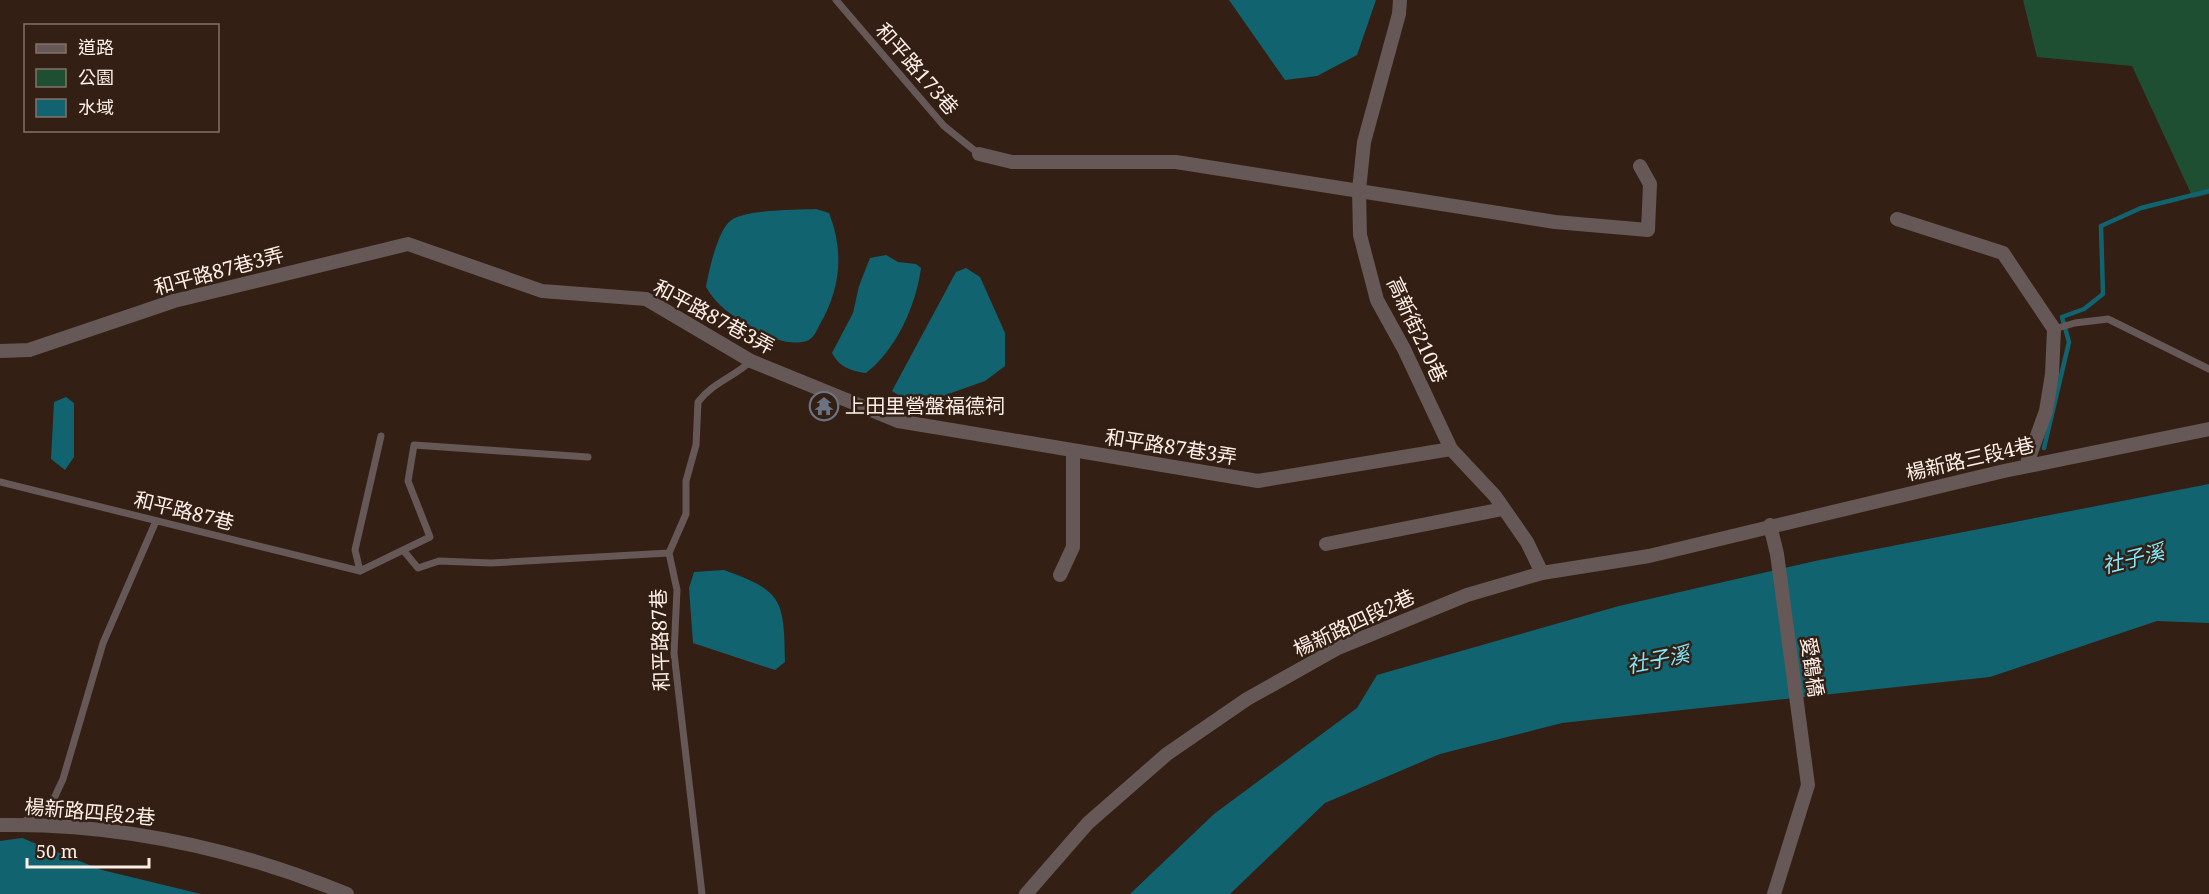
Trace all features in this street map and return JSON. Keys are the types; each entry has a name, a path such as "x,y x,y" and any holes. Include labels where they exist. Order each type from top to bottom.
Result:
{"street":[{"name":"高新街210巷","path":"1400,0 1399,14 1364,142 1359,190 1360,235 1377,300 1404,349 1451,449 1503,509 1527,542 1542,573"},
{"path":"979,154 1012,162 1176,162 1555,222 1648,230 1650,184 1640,166"},
{"path":"1897,219 2003,253 2054,329 2052,374 2046,411 2026,466"},
{"name":"和平路87巷3弄","path":"0,351 29,350 174,301 408,244 542,291 646,299 751,361 898,421 1258,481 1451,449"},
{"name":"楊新路三段4巷","path":"1770,525 2026,466 2209,429"},
{"path":"1060,575 1073,547 1072,451"},
{"path":"1326,544 1503,509"},
{"name":"愛鶴橋","path":"1770,525 1777,554 1808,785 1774,894"},
{"name":"楊新路四段2巷","path":"1026,894 1088,823 1167,754 1247,699 1338,648 1467,595 1542,573 1649,556 1770,525"},
{"name":"楊新路四段2巷","path":"0,825 19,824 110,830 180,841 285,868 347,894"}],"lane":[{"name":"和平路173巷","path":"836,0 944,126 979,154"},
{"path":"2054,329 2075,323 2108,319 2209,369"},
{"path":"403,550 418,567 439,561 491,562 669,553 686,514 686,481 696,445 698,402 711,388 751,361"},
{"path":"381,436 355,550 360,572 430,537 408,481 414,445 588,457"},
{"name":"和平路87巷","path":"0,482 360,572"},
{"path":"19,824 51,805 63,779 103,643 156,521"},
{"name":"和平路87巷","path":"669,553 677,590 674,653 702,894"}],"green space":[{"path":"2023,0 2209,0 2209,194 2193,198 2132,66 2037,57"}],"water":[{"path":"1229,0 1376,0 1357,55 1317,76 1285,80"},
{"path":"816,209 829,213 834,227 838,255 836,283 827,310 811,338 795,343 781,341 743,322 715,300 706,287 711,262 725,228 736,218 757,212"},
{"path":"886,255 898,262 916,264 921,268 915,297 903,326 887,352 866,373 855,371 842,365 832,353 853,313 859,286 870,258"},
{"path":"966,268 980,277 1005,333 1005,366 985,381 920,404 910,402 892,391 956,272"},
{"path":"66,397 74,403 74,457 65,470 51,459 54,402"},
{"name":"社子溪","path":"2209,484 2209,623 2157,621 1990,677 1562,723 1440,754 1325,803 1230,894 1130,894 1214,814 1357,708 1377,675 1619,606 1815,561"},
{"path":"724,570 758,585 769,592 776,601 781,611 783,624 785,662 775,670 693,643 689,588 694,572"},
{"path":"22,838 102,870 201,894 0,894 0,841"}],"waterway":[{"path":"2044,448 2069,342 2062,317 2084,309 2103,294 2101,226 2141,208 2209,191"}],"place":[{"name":"上田里營盤福德祠","path":"824,406"}]}
